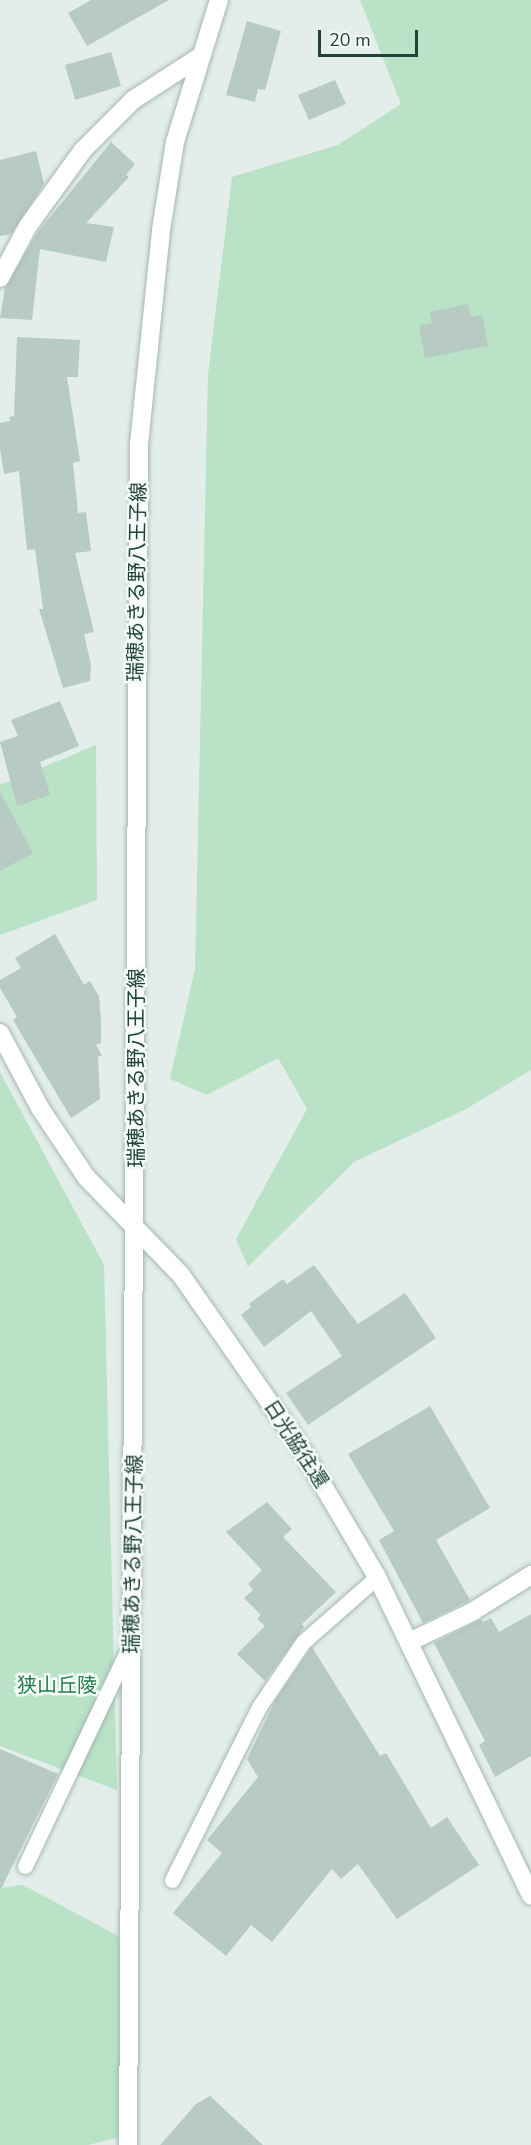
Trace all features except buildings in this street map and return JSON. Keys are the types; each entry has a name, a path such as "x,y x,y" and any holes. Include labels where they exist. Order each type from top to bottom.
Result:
{"main road":[{"name":"瑞穂あきる野八王子線","path":"128,2145 136,1230 139,444 161,230 175,142 219,0"},
{"path":"0,278 28,226 83,150 133,100 201,56"},
{"name":"日光脇往還","path":"0,1033 40,1108 86,1178 181,1275 293,1436 377,1577 531,1896"},
{"path":"409,1642 472,1612 531,1575"}],"lane":[{"path":"172,1880 259,1707 303,1642 377,1577"},
{"path":"25,1866 132,1641"}],"green space":[{"path":"360,0 531,0 531,1070 466,1109 354,1162 248,1267 236,1239 307,1109 278,1058 207,1095 170,1079 195,969 208,374 232,177 338,145 401,104"},
{"path":"96,745 97,900 0,935 0,785"},
{"name":"狭山丘陵","path":"0,1072 104,1265 117,1790 0,1746"},
{"path":"23,1885 122,1938 120,2137 88,2145 0,2145 0,1888"}]}
